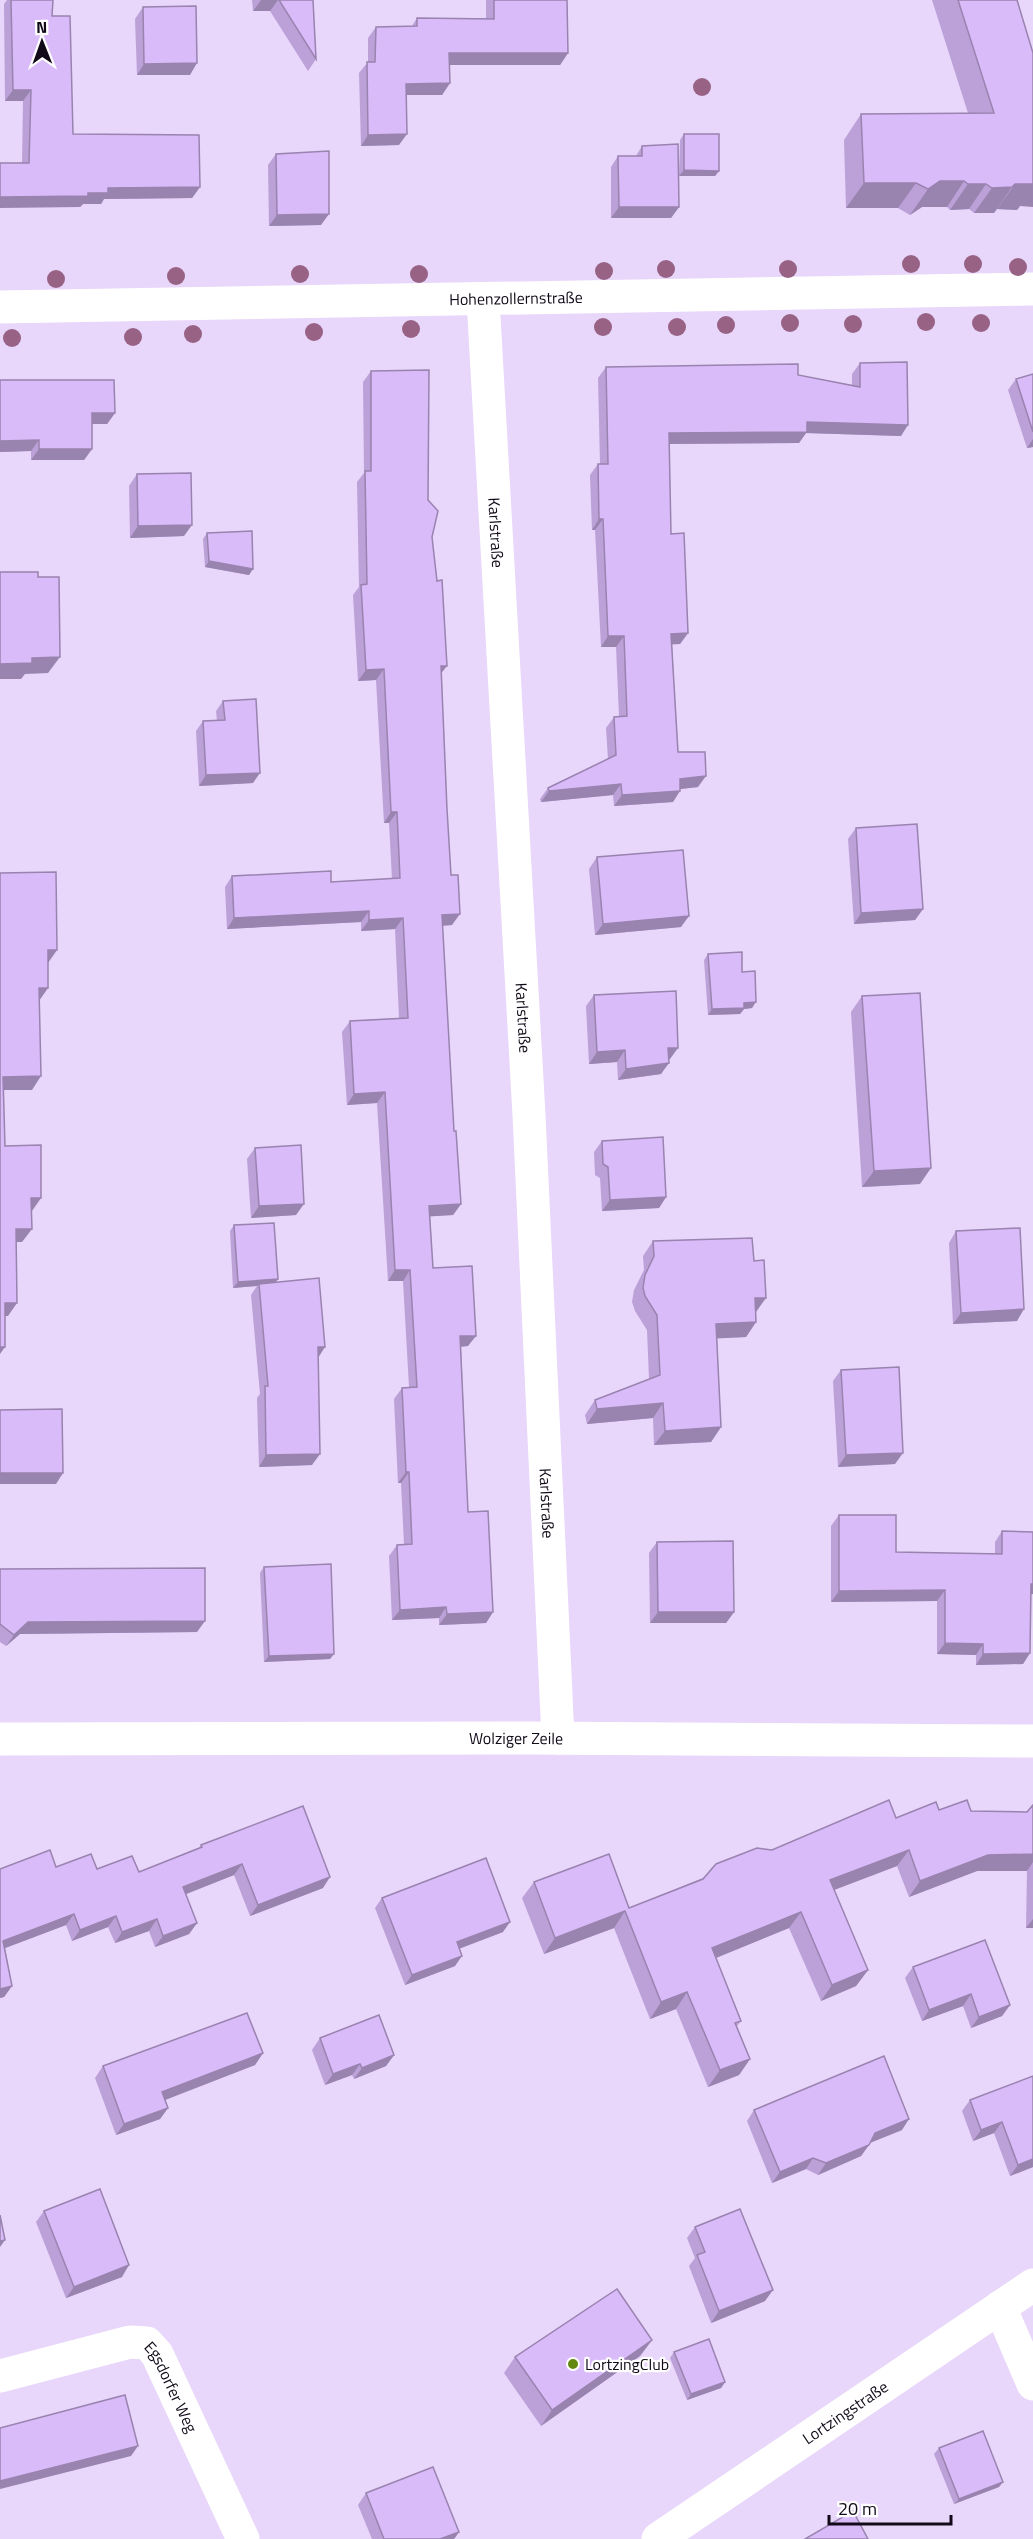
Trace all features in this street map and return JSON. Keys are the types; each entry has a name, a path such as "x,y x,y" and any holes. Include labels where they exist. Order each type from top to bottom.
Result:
{"street":[{"name":"Hohenzollernstraße","path":"0,307 1033,289"},
{"name":"Karlstraße","path":"483,299 529,1115 558,1738"},
{"name":"Wolziger Zeile","path":"0,1739 558,1738 1033,1741"},
{"name":"Lortzingstraße","path":"658,2539 1033,2285"},
{"path":"1000,2307 1033,2384"},
{"name":"Egsdorfer Weg","path":"0,2376 130,2342 147,2343 157,2354 243,2539"}],"building":[{"path":"11,0 53,0 52,16 70,16 73,134 199,135 200,187 108,188 108,193 88,193 88,196 0,197 0,163 29,163 31,90 13,90"},
{"path":"279,0 313,0 316,59"},
{"path":"494,0 567,0 568,53 449,53 450,83 406,84 407,134 368,135 367,62 375,62 376,27 417,26 417,18 494,19"},
{"path":"958,0 1017,0 1033,53 1033,184 992,188 986,184 968,184 964,181 940,181 928,189 916,183 864,183 861,114 994,113"},
{"path":"196,6 197,63 144,64 143,7"},
{"path":"684,134 719,134 719,171 684,170"},
{"path":"678,144 679,207 619,207 618,156 642,156 642,146"},
{"path":"329,151 329,214 277,215 276,154"},
{"path":"907,362 908,425 807,422 807,432 669,433 671,534 684,533 688,633 671,634 678,752 705,752 706,776 680,779 680,791 622,795 621,784 549,791 548,788 616,755 614,717 627,716 624,636 608,636 603,519 599,519 598,464 608,464 606,367 798,364 798,375 860,387 860,363"},
{"path":"429,370 428,500 438,511 432,537 437,581 442,580 447,666 441,666 447,809 451,875 458,875 460,914 442,915 454,1131 456,1131 461,1204 429,1206 433,1268 472,1266 476,1336 460,1336 468,1512 488,1511 493,1612 447,1614 446,1607 400,1610 397,1545 412,1544 402,1388 417,1387 410,1270 395,1270 385,1092 354,1094 350,1021 408,1018 403,918 369,920 369,911 234,918 232,876 331,871 331,882 400,878 397,812 391,812 384,669 366,670 361,585 367,584 365,471 371,471 371,371"},
{"path":"1033,374 1033,432 1016,379"},
{"path":"0,380 114,380 115,413 92,413 92,449 39,449 39,440 0,441"},
{"path":"191,473 192,525 138,526 137,474"},
{"path":"252,531 253,569 209,561 207,533"},
{"path":"0,572 38,572 38,577 59,577 60,657 32,658 32,663 0,664"},
{"path":"256,699 260,773 206,775 203,721 225,720 223,701"},
{"path":"917,824 923,909 861,913 856,828"},
{"path":"683,850 689,916 603,924 597,857"},
{"path":"56,872 57,950 48,950 48,988 39,988 41,1076 3,1077 5,1146 41,1145 41,1198 31,1198 32,1229 16,1229 17,1303 5,1303 5,1347 0,1347 0,873"},
{"path":"742,952 742,972 755,971 756,1002 744,1003 744,1008 712,1009 708,954"},
{"path":"676,991 678,1048 668,1048 669,1063 626,1069 625,1050 597,1052 594,995"},
{"path":"920,993 931,1168 874,1171 862,996"},
{"path":"663,1137 666,1197 610,1200 608,1167 603,1164 602,1141"},
{"path":"301,1145 304,1204 259,1206 255,1148"},
{"path":"274,1223 278,1279 238,1282 234,1225"},
{"path":"1020,1228 1024,1309 961,1313 956,1231"},
{"path":"752,1238 754,1261 764,1260 766,1298 755,1298 756,1322 716,1324 721,1427 665,1431 663,1403 597,1409 595,1400 660,1375 657,1315 645,1296 643,1288 645,1275 654,1256 653,1241"},
{"path":"319,1278 325,1347 318,1347 320,1454 266,1455 265,1386 268,1386 259,1284"},
{"path":"899,1367 903,1453 846,1455 841,1370"},
{"path":"62,1409 63,1473 0,1473 0,1410"},
{"path":"839,1515 896,1515 896,1552 1002,1554 1002,1531 1033,1532 1030,1653 983,1654 983,1644 945,1643 945,1590 839,1591"},
{"path":"733,1541 734,1612 658,1612 657,1542"},
{"path":"331,1564 334,1654 269,1656 264,1567"},
{"path":"205,1568 205,1621 28,1622 14,1635 0,1624 0,1569"},
{"path":"889,1800 896,1818 936,1802 939,1810 967,1800 971,1811 1027,1812 1033,1805 1033,1854 988,1855 920,1881 909,1850 830,1880 868,1970 832,1985 801,1912 712,1948 741,2021 735,2023 750,2059 720,2070 687,1992 661,2002 625,1911 555,1938 534,1882 609,1854 629,1908 703,1879 716,1864 757,1848 772,1850"},
{"path":"303,1806 330,1877 258,1905 242,1864 183,1887 197,1923 163,1936 157,1919 122,1932 116,1916 80,1930 74,1914 3,1941 12,1986 0,1989 0,1869 50,1850 56,1867 91,1854 97,1869 132,1856 139,1872 202,1847 201,1845"},
{"path":"486,1858 510,1922 457,1942 462,1956 412,1975 382,1898"},
{"path":"985,1940 1010,2005 979,2017 971,1994 929,2010 913,1967"},
{"path":"247,2013 263,2053 162,2092 168,2108 124,2124 103,2066"},
{"path":"379,2015 394,2055 362,2068 360,2064 333,2074 320,2038"},
{"path":"884,2056 909,2119 875,2133 869,2145 826,2163 813,2158 780,2172 754,2110"},
{"path":"1033,2076 1033,2159 1018,2165 1002,2122 981,2130 970,2100"},
{"path":"100,2189 129,2265 74,2287 44,2211"},
{"path":"740,2209 773,2290 719,2311 697,2255 705,2252 695,2227"},
{"path":"0,2215 5,2240 0,2241"},
{"name":"LortzingClub","path":"617,2289 652,2340 552,2410 515,2357"},
{"path":"709,2339 725,2382 691,2394 674,2352"},
{"path":"125,2395 138,2446 0,2481 0,2428"},
{"path":"983,2431 1003,2482 959,2499 939,2448"},
{"path":"433,2467 459,2532 440,2539 384,2539 366,2493"},
{"path":"853,2511 868,2539 805,2539"}],"place":[{"name":"LortzingClub","path":"573,2364"}]}
